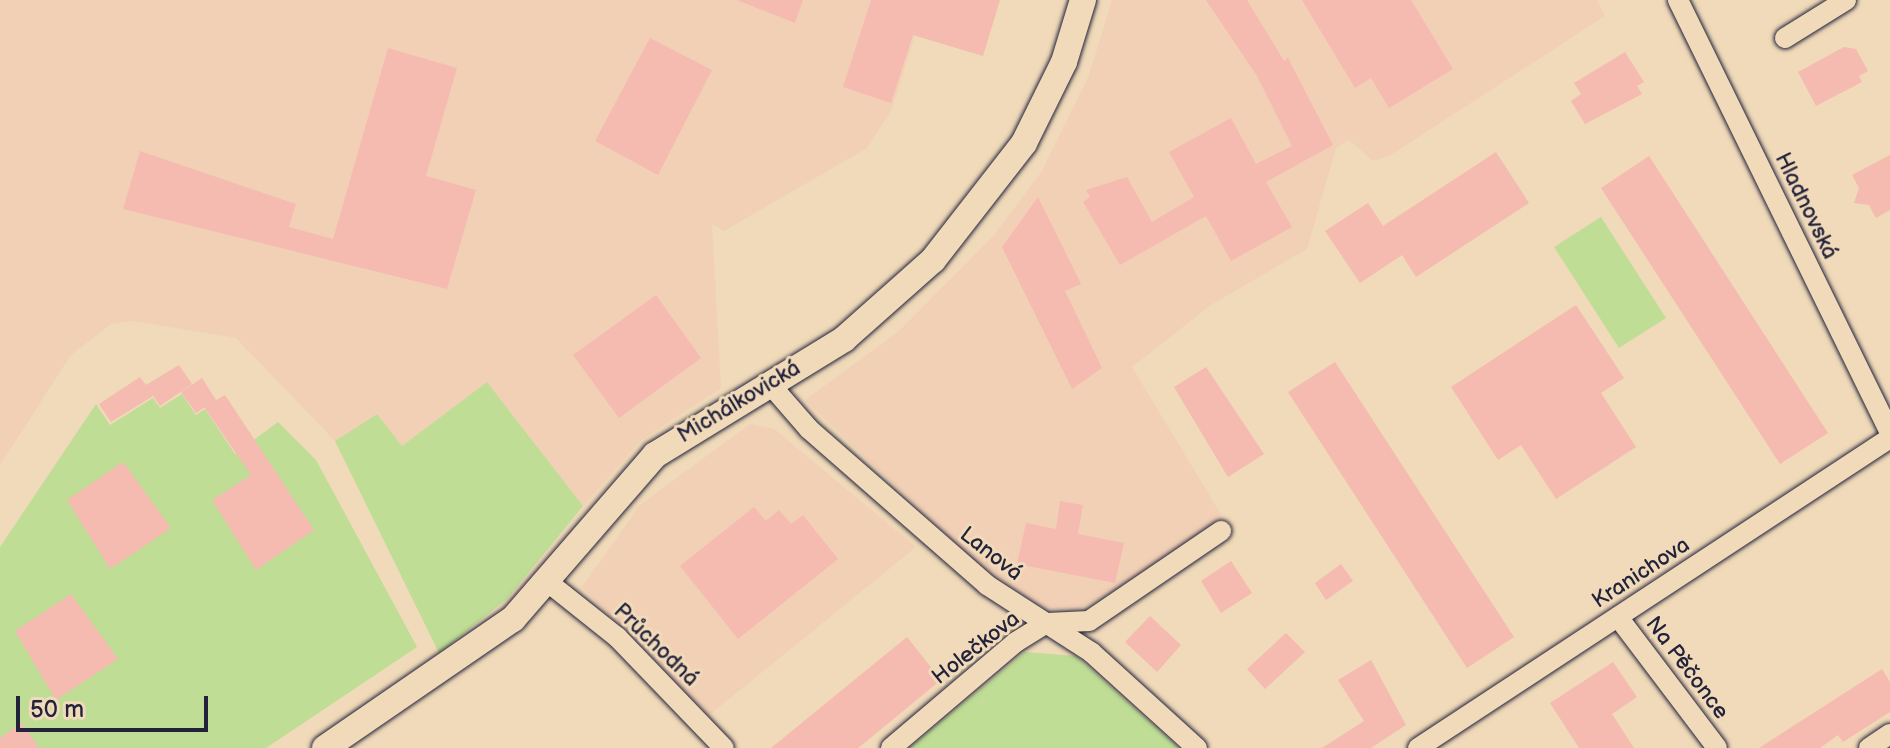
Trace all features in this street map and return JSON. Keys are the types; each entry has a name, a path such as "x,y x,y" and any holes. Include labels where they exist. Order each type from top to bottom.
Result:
{"street":[{"name":"Michálkovická","path":"325,748 489,639 549,583 655,455 865,323 979,208 1043,108 1083,0"},
{"name":"Hladnovská","path":"1678,0 1890,436"},
{"path":"1785,38 1846,0"},
{"name":"Lanová","path":"769,383 809,429 977,577 1091,652 1197,748"},
{"name":"Kranichova","path":"1418,748 1890,436"},
{"name":"Holečkova","path":"891,748 1047,623 1089,621 1221,531"},
{"name":"Průchodná","path":"549,583 617,637 724,748"},
{"name":"Na Pěčonce","path":"1618,617 1717,748"},
{"path":"1869,748 1890,734"}],"shaded area":[{"path":"0,0 926,0 892,109 867,148 724,231 712,224 721,388 641,440 583,506 487,382 402,446 377,414 335,441 236,338 133,321 111,324 71,355 0,465"},
{"path":"1112,0 1597,0 1605,16 1389,156 1373,161 1349,140 1336,148 1307,249 1211,305 1132,367 1225,521 1116,593 1077,609 1046,609 976,563 805,400 898,332 995,234 1042,171 1088,78"},
{"path":"750,424 774,429 916,547 708,716 582,587 640,505"}],"green space":[{"path":"1601,217 1666,318 1619,348 1554,247"},
{"path":"487,382 583,506 507,599 439,653 335,441 377,414 402,446"},
{"path":"182,394 196,415 205,409 235,454 278,422 316,460 417,647 266,748 0,748 0,547 96,404 110,425 153,398 160,408"},
{"path":"1025,652 1076,656 1179,748 909,748"}],"building":[{"path":"737,0 803,0 795,23"},
{"path":"871,0 1000,0 983,56 913,35 891,103 843,87"},
{"path":"1206,0 1247,0 1284,61 1288,58 1333,145 1266,182 1292,227 1231,261 1206,216 1120,265 1083,202 1090,197 1086,190 1127,177 1152,222 1194,197 1169,152 1231,118 1256,164 1292,146 1257,76"},
{"path":"1302,0 1411,0 1453,69 1389,108 1371,78 1355,88"},
{"path":"650,38 712,70 658,175 595,141"},
{"path":"1844,47 1856,49 1868,71 1859,76 1862,82 1816,106 1798,72"},
{"path":"388,48 457,68 426,176 476,190 447,289 123,209 140,151 296,204 289,227 333,239"},
{"path":"1625,52 1644,82 1637,86 1642,94 1585,124 1571,101 1581,94 1574,83"},
{"path":"1496,152 1529,203 1416,277 1402,255 1360,283 1325,231 1368,203 1383,226"},
{"path":"1890,155 1890,210 1876,218 1869,205 1854,203 1859,188 1852,175"},
{"path":"1649,156 1828,433 1780,464 1601,188"},
{"path":"1038,197 1081,284 1065,291 1102,368 1072,389 1002,247"},
{"path":"656,295 701,358 619,418 573,355"},
{"path":"1576,305 1624,378 1601,393 1636,447 1556,499 1521,445 1498,460 1451,387"},
{"path":"1335,362 1514,637 1467,668 1288,392"},
{"path":"179,365 192,384 160,406 148,388 153,396 111,422 99,404 140,377 146,385"},
{"path":"1206,367 1264,454 1228,477 1174,387"},
{"path":"202,378 216,400 196,413 181,392"},
{"path":"225,395 314,530 256,570 212,500 251,475 204,407"},
{"path":"123,462 171,528 110,569 67,500"},
{"path":"1060,501 1083,505 1078,534 1124,543 1115,583 1017,564 1026,523 1056,529"},
{"path":"754,507 766,521 779,510 791,524 803,515 838,559 738,639 680,566"},
{"path":"1231,561 1252,593 1221,613 1201,581"},
{"path":"1341,564 1353,581 1326,600 1315,583"},
{"path":"71,594 118,659 56,700 15,631"},
{"path":"1150,616 1181,645 1157,672 1125,642"},
{"path":"1286,633 1305,652 1265,689 1247,669"},
{"path":"907,637 941,680 858,748 771,748"},
{"path":"1371,660 1406,725 1371,748 1322,748 1364,721 1338,680"},
{"path":"1613,662 1637,697 1612,714 1634,748 1579,748 1550,703"},
{"path":"1882,669 1890,682 1890,712 1843,742 1838,735 1820,748 1759,748"},
{"path":"22,723 39,748 0,748 0,738"}]}
